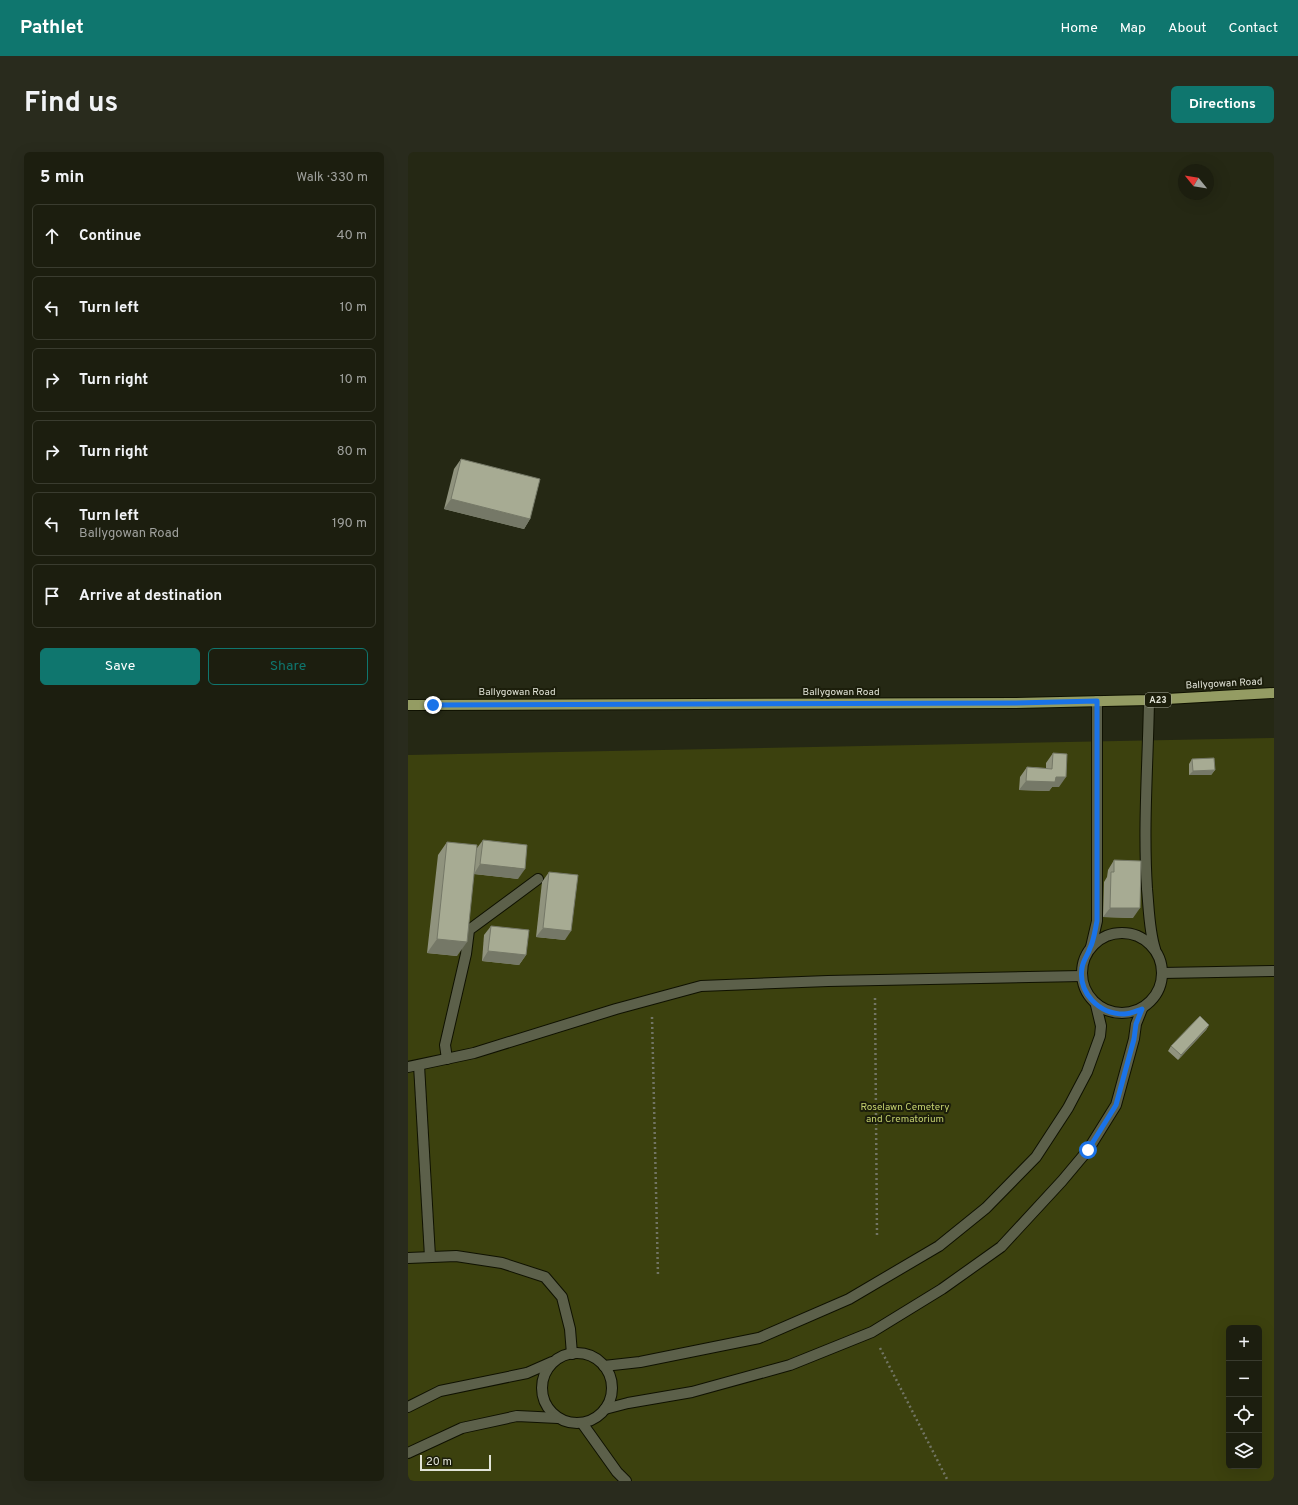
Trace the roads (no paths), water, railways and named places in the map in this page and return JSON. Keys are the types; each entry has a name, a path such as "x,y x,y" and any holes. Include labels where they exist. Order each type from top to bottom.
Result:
{"main road":[{"name":"Ballygowan Road","path":"408,705 1016,703 1149,700 1274,693"}],"lane":[{"path":"605,1409 628,1403 692,1392 790,1365 872,1332 942,1289 1001,1247 1062,1181 1088,1150 1116,1105 1134,1039 1136,1024 1142,1009 1154,998 1162,983 1162,966 1151,937 1145,861 1149,700"},
{"path":"1090,949 1097,921 1097,701"},
{"path":"447,1059 445,1045 466,954 469,930 538,879"},
{"path":"1142,1009 1125,1014 1109,1012 1096,1005 1087,994 1082,981 1082,968 1086,954 1097,941 1112,934 1128,933 1144,939 1156,950"},
{"path":"1162,973 1274,971"},
{"path":"408,1067 474,1053 616,1009 701,986 874,980 1082,976"},
{"path":"604,1366 640,1362 759,1338 849,1299 939,1246 986,1208 1036,1157 1068,1108 1087,1072 1100,1036 1101,1026 1096,1005"},
{"path":"419,1065 430,1257"},
{"path":"408,1258 456,1256 502,1263 545,1277 562,1297 570,1329 572,1354"},
{"path":"408,1407 440,1391 528,1373 565,1355 578,1353 593,1356 604,1366 611,1380 612,1395 605,1409 594,1419 582,1423 570,1422 558,1418 517,1416 462,1428 408,1453"},
{"path":"553,1362 546,1372 542,1385 543,1398 549,1409 558,1418"},
{"path":"582,1423 617,1472 626,1481"}],"park label":[{"name":"Roselawn Cemetery and Crematorium","path":"905,1112"}]}
